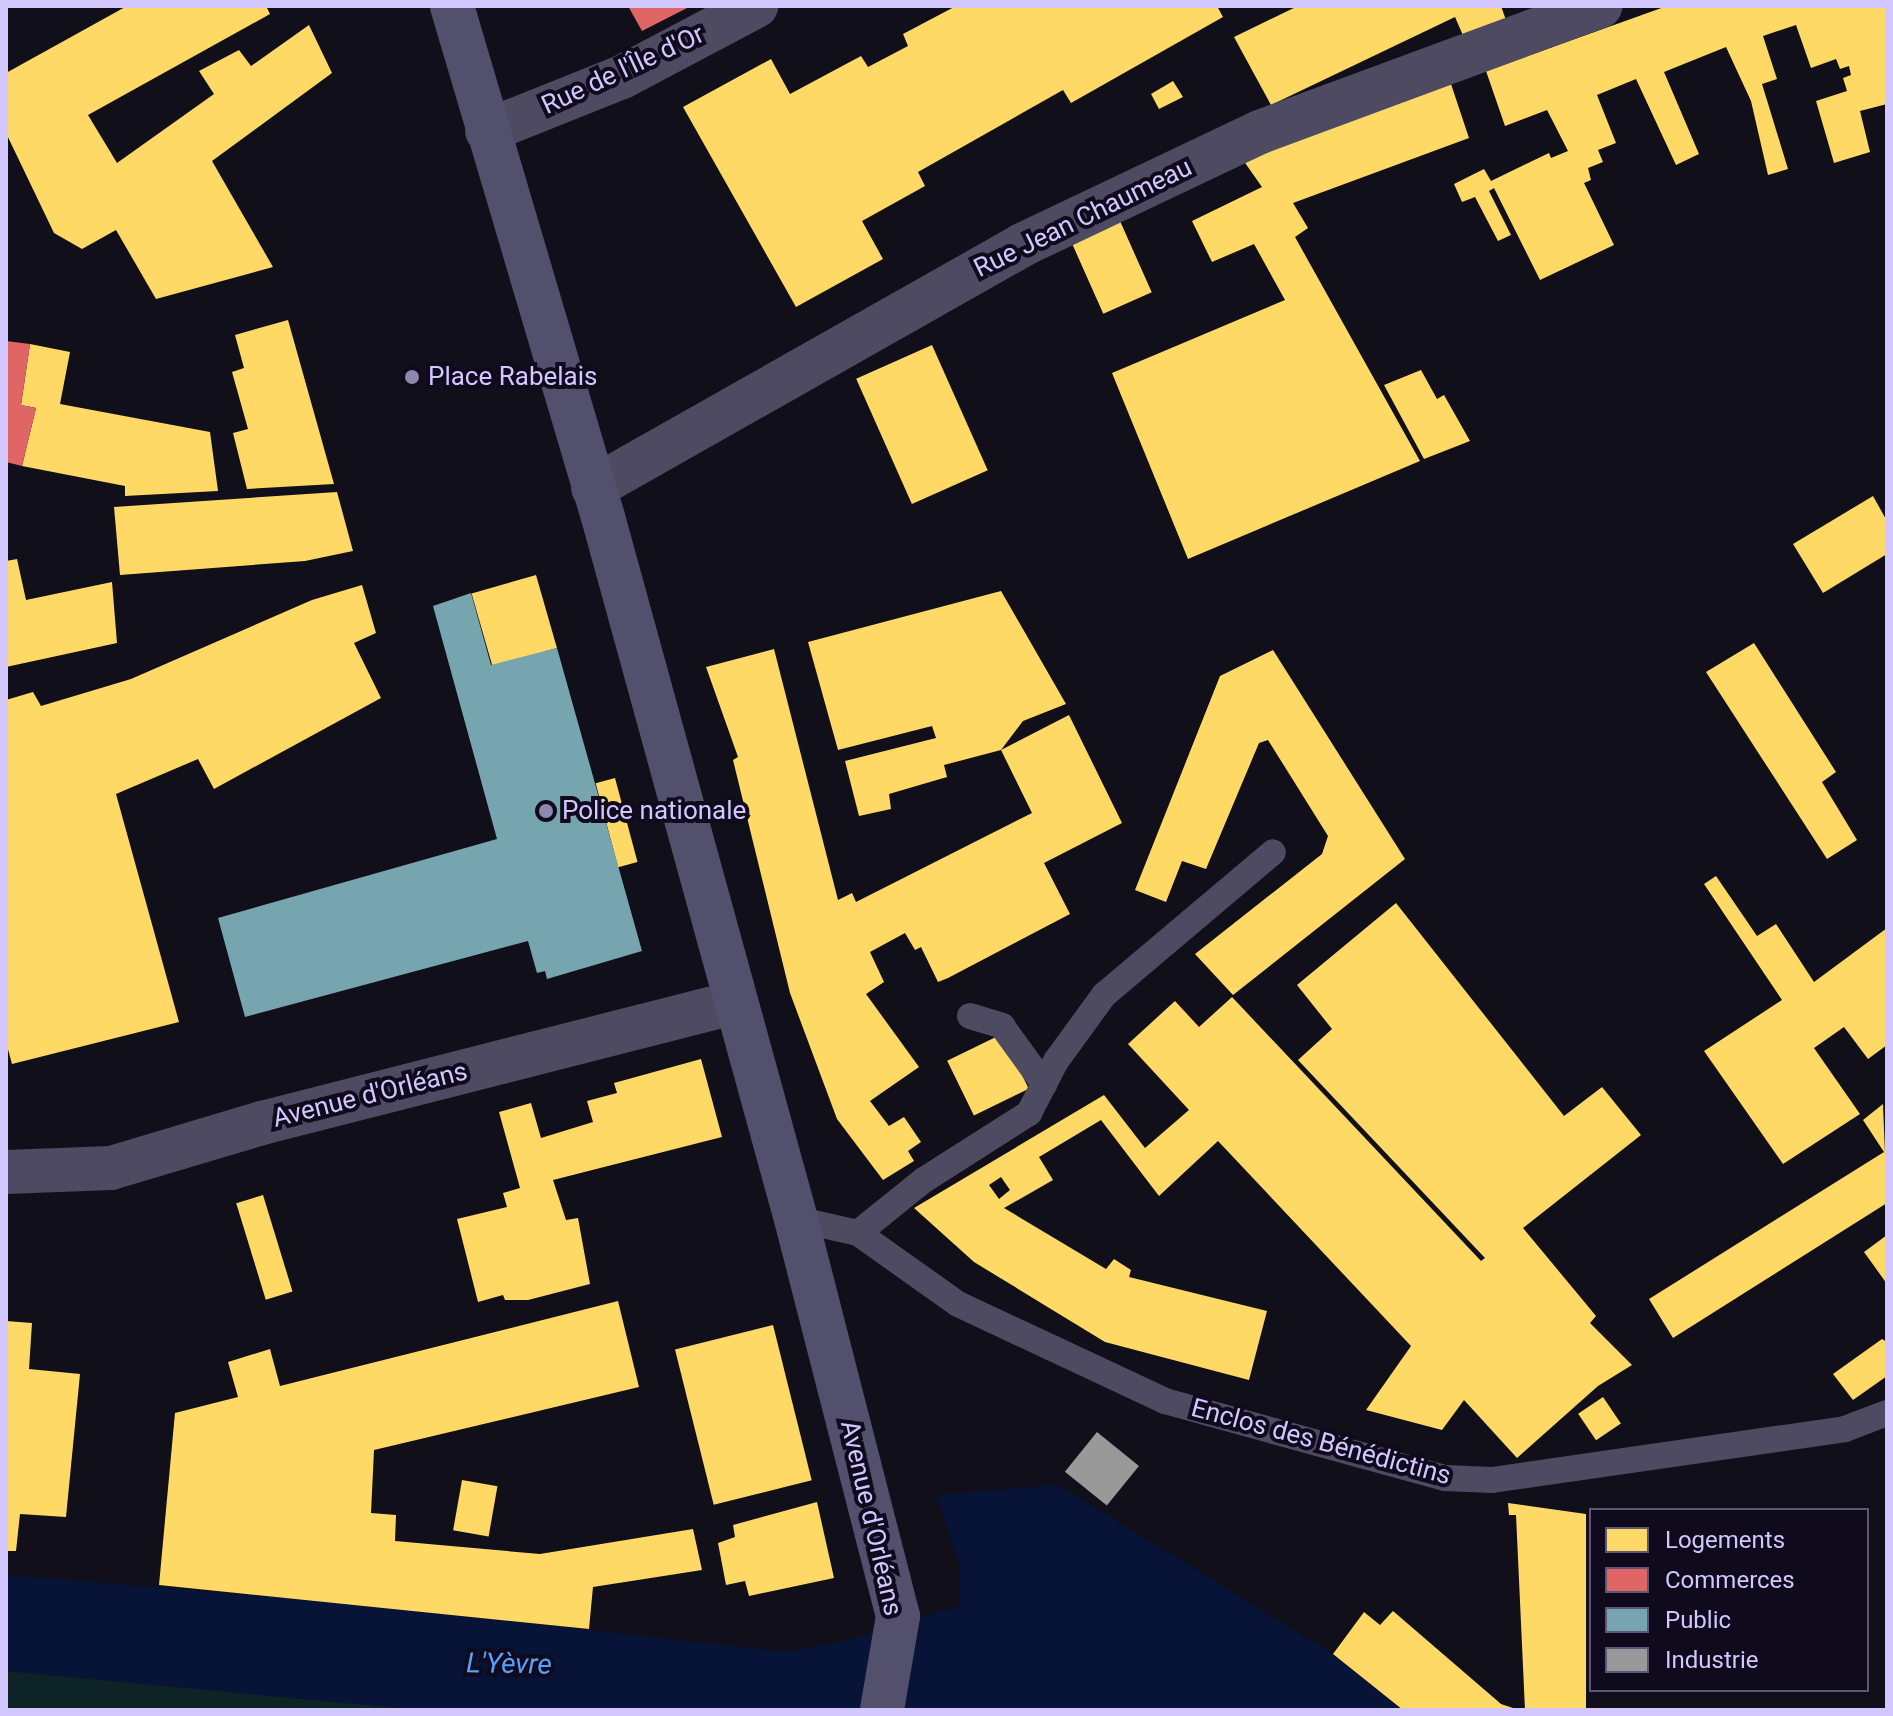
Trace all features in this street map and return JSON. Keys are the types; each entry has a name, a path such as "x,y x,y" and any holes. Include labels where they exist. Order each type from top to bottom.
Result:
{"main road":[{"path":"452,6 598,503"},
{"name":"Avenue d'Orléans","path":"598,503 733,1003 796,1219 898,1616 882,1710"}],"street":[{"name":"Rue de l'Île d'Or","path":"487,131 622,77 756,6"},
{"name":"Rue Jean Chaumeau","path":"598,503 1022,245 1260,132 1600,6"},
{"name":"Avenue d'Orléans","path":"6,1172 111,1168 262,1123 733,1003"}],"lane":[{"path":"858,1233 924,1180 1029,1113 1044,1084 1104,995 1273,852"},
{"path":"970,1016 1002,1026 1044,1084"},
{"name":"Enclos des Bénédictins","path":"796,1219 858,1233 958,1304 1165,1401 1445,1478 1492,1480 1845,1429 1887,1413"}],"green space":[{"path":"6,1671 168,1686 421,1710 6,1710"}],"water":[{"name":"L'Yèvre","path":"1058,1485 1333,1654 1403,1710 421,1710 6,1671 6,1575 337,1602 787,1652 841,1642 960,1606 960,1566 937,1495"}],"building: Logements":[{"path":"127,6 266,6 270,14 88,115 117,163 214,94 199,71 239,50 251,66 309,25 332,73 212,161 273,267 156,299 116,230 82,249 54,233 6,133 6,73"},
{"path":"956,6 1217,6 1223,17 1071,103 1063,90 918,172 925,186 862,221 883,259 796,307 683,107 771,59 790,94 861,56 868,67 908,46 903,34"},
{"path":"1298,6 1501,6 1507,23 1465,40 1455,17 1271,105 1234,37"},
{"path":"1667,6 1887,6 1887,104 1860,111 1870,152 1834,163 1816,101 1847,91 1843,78 1851,75 1849,66 1840,69 1836,59 1811,68 1796,25 1763,36 1777,79 1762,84 1788,169 1768,175 1751,101 1726,47 1664,72 1699,154 1676,165 1636,79 1597,95 1616,143 1598,150 1603,162 1588,168 1591,180 1584,183 1614,245 1540,280 1494,188 1489,191 1511,235 1498,241 1475,197 1462,202 1454,184 1484,169 1491,181 1549,153 1551,158 1568,151 1547,110 1505,126 1486,71"},
{"path":"1173,81 1183,97 1159,109 1151,94"},
{"path":"1451,84 1469,138 1293,203 1308,228 1295,237 1420,461 1188,559 1112,373 1285,300 1254,244 1212,262 1192,221 1262,187 1243,160"},
{"path":"1120,221 1152,292 1103,314 1072,243"},
{"path":"288,320 334,484 247,489 233,433 248,429 232,372 244,368 235,335"},
{"path":"30,344 70,352 60,404 210,432 218,491 125,496 125,486 22,466 36,408 21,405"},
{"path":"932,345 988,470 912,504 856,379"},
{"path":"1421,370 1437,399 1444,395 1470,441 1424,459 1384,385"},
{"path":"337,492 353,551 305,561 120,575 114,507"},
{"path":"1873,496 1887,521 1887,554 1823,593 1793,544"},
{"path":"17,559 26,600 112,582 117,643 6,667 6,561"},
{"path":"536,575 557,648 493,667 472,593"},
{"path":"362,585 376,633 354,643 381,698 214,789 198,759 116,794 179,1022 12,1064 6,1042 6,700 33,692 41,706 131,679 312,600"},
{"path":"1001,591 1066,704 1023,721 1001,750 944,765 947,777 889,794 891,809 859,816 845,761 936,738 932,726 838,750 808,642"},
{"path":"1754,643 1836,772 1822,782 1857,840 1827,859 1706,672"},
{"path":"774,649 838,900 852,893 856,902 1032,813 1001,750 1069,715 1122,823 1044,863 1070,914 948,978 938,982 921,947 915,950 905,933 870,952 884,982 866,994 919,1067 870,1101 889,1126 904,1117 921,1142 908,1151 914,1161 883,1180 837,1119 790,993 733,760 738,757 706,667"},
{"path":"1273,650 1405,859 1233,995 1195,954 1322,854 1328,836 1268,740 1259,743 1206,869 1182,861 1166,902 1135,890 1220,676"},
{"path":"615,778 638,862 618,867 596,783"},
{"path":"1716,876 1757,936 1776,924 1814,982 1887,928 1887,1045 1868,1059 1844,1027 1814,1048 1860,1114 1783,1164 1704,1051 1782,1000 1704,884"},
{"path":"1396,903 1564,1116 1602,1087 1641,1135 1523,1228 1596,1316 1590,1323 1632,1365 1598,1386 1517,1458 1464,1400 1442,1430 1366,1410 1411,1346 1218,1141 1159,1196 1101,1120 1039,1157 1053,1180 1004,1208 1106,1269 1114,1259 1131,1270 1129,1277 1267,1311 1249,1380 1105,1342 974,1262 914,1208 1104,1095 1145,1148 1189,1110 1128,1044 1175,1001 1199,1027 1232,997 1481,1261 1485,1258 1298,1060 1332,1029 1297,985","holes":["1001,1177 1010,1190 999,1199 989,1185"]},
{"path":"1002,1034 1029,1089 974,1116 947,1061"},
{"path":"701,1059 722,1137 553,1180 566,1220 578,1218 590,1284 528,1300 505,1300 503,1295 478,1302 457,1219 507,1207 503,1193 520,1188 499,1112 531,1103 541,1138 593,1122 587,1101 617,1093 614,1083"},
{"path":"1883,1104 1887,1203 1673,1338 1649,1299 1884,1152 1863,1120"},
{"path":"263,1195 293,1292 266,1300 236,1203"},
{"path":"1887,1235 1887,1284 1864,1252"},
{"path":"618,1301 639,1387 374,1450 371,1513 396,1515 395,1541 540,1554 693,1529 702,1570 593,1587 589,1629 159,1585 175,1413 238,1397 228,1362 270,1349 280,1386"},
{"path":"6,1321 32,1323 29,1369 80,1374 66,1517 20,1514 16,1551 6,1551"},
{"path":"773,1325 812,1480 714,1505 675,1349"},
{"path":"1882,1339 1887,1342 1887,1376 1853,1400 1833,1374"},
{"path":"1603,1397 1621,1424 1596,1440 1578,1414"},
{"path":"462,1480 497,1486 489,1536 453,1530"},
{"path":"817,1502 834,1578 749,1596 745,1581 726,1585 718,1543 735,1537 733,1525"},
{"path":"1508,1503 1586,1514 1586,1710 1525,1710 1516,1515 1509,1515"},
{"path":"1393,1611 1501,1704 1519,1710 1403,1710 1333,1654 1364,1612 1380,1625"}],"building: Commerces":[{"path":"628,6 691,6 642,31"},
{"path":"6,341 30,344 21,405 36,408 22,466 6,462"}],"building: Public":[{"name":"Police nationale","path":"471,593 491,665 557,648 642,951 547,979 545,971 537,973 528,941 245,1017 218,918 497,839 433,606"}],"building: Industrie":[{"path":"1097,1432 1139,1466 1107,1506 1065,1472"}],"place":[{"name":"Place Rabelais","path":"412,377"},
{"name":"Police nationale","path":"546,811"}]}
